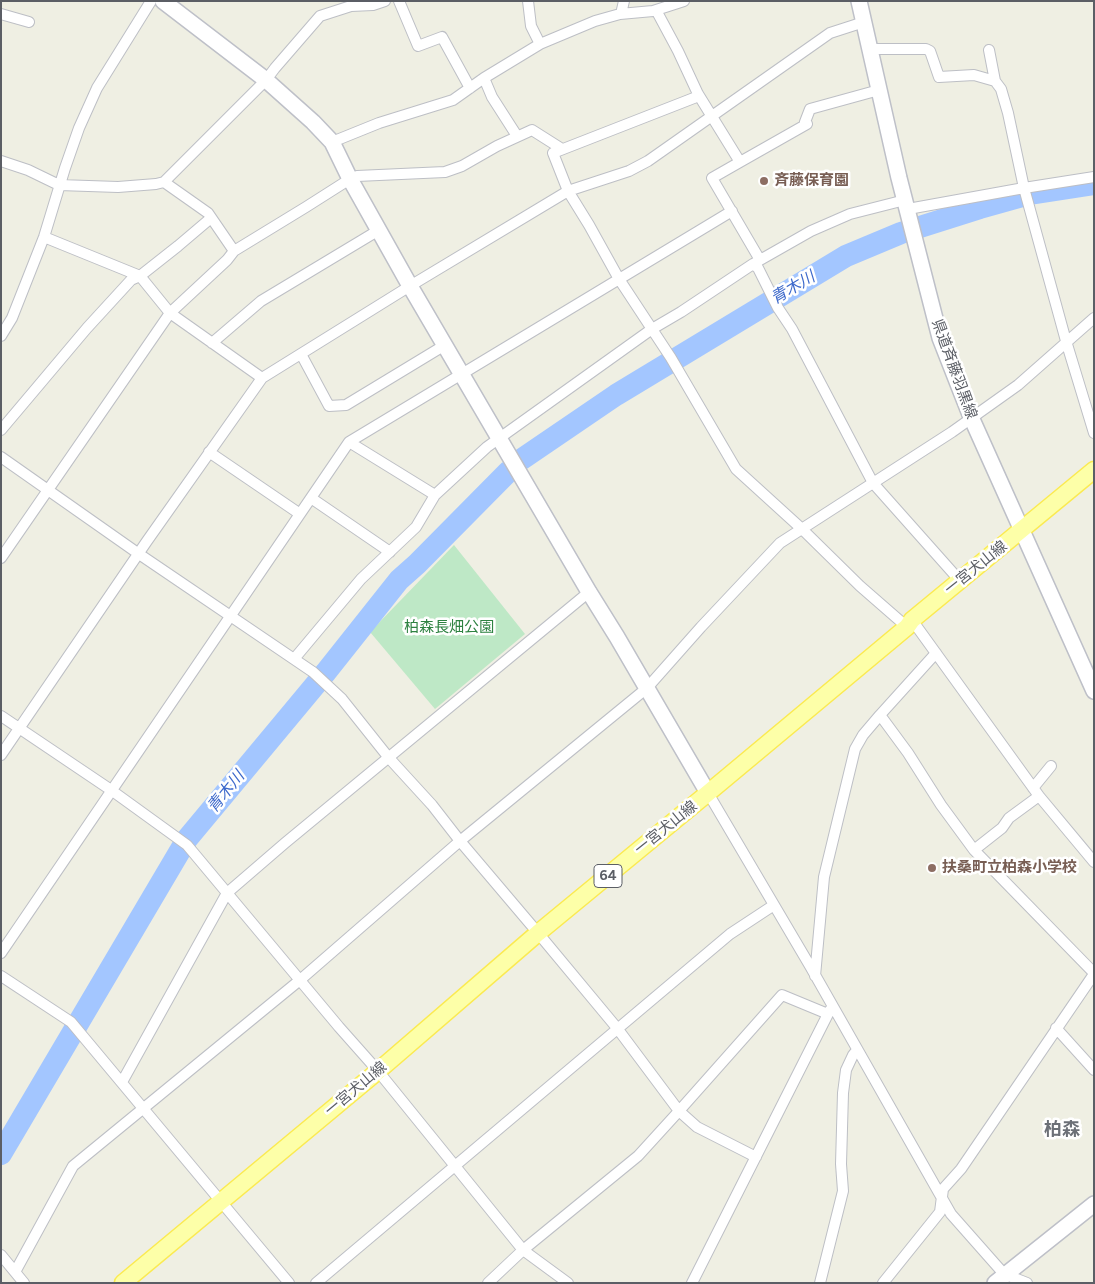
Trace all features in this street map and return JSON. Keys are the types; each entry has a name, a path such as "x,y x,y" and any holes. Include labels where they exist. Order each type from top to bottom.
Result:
{"main road":[{"name":"一宮犬山線","path":"123,1283 378,1071 538,933 1094,470"}],"street":[{"path":"1,336 12,318 44,236 79,128 97,88 151,1"},
{"path":"163,1 266,80 313,122 332,142 350,179 410,286 588,592 647,688 816,976 830,1011 857,1050 942,1200 999,1279 1027,1283"},
{"path":"1,161 28,170 60,185 118,187 164,182 266,80 320,16 350,3 373,5 386,1"},
{"path":"399,1 418,46 442,37 470,88"},
{"path":"528,1 531,26 540,44"},
{"path":"621,14 624,1"},
{"path":"332,142 379,123 448,102 540,44 595,21 621,14 656,10 684,1"},
{"name":"県道斉藤羽黒線","path":"859,1 906,204 940,338 971,417 1094,691"},
{"path":"656,10 699,96 740,162"},
{"path":"1,14 29,22"},
{"path":"1,755 138,554 262,378 568,191 629,171 648,161 830,33 864,22"},
{"path":"870,49 926,49 930,51 940,77 974,76 995,80"},
{"path":"988,50 995,80 1001,89 1008,113 1024,188 1066,341 1094,433"},
{"path":"484,78 497,106 517,136"},
{"path":"879,90 810,109 805,122 807,124 712,178 732,211 778,308 792,330 873,483 960,582"},
{"path":"699,96 553,152 568,191 736,469 860,586 909,624 936,653 1036,792 1094,862"},
{"path":"1,558 170,313 227,260 234,250 350,179 358,176 445,172 462,166 517,136 532,130 562,149"},
{"path":"294,659 361,579 416,527 435,495 487,447 652,329 757,262 811,231 850,214 1094,177"},
{"path":"164,182 208,213 234,250"},
{"path":"1,953 349,442 732,211"},
{"path":"1,430 130,280 140,276 211,218"},
{"path":"212,342 261,301 379,230"},
{"path":"44,236 140,276 170,313 262,378"},
{"path":"15,1272 73,1166 300,980 460,841 647,688 701,626 780,543 952,432 1018,385 1094,318"},
{"path":"301,354 328,406 346,406 445,345"},
{"path":"349,442 435,495"},
{"path":"210,452 300,514"},
{"path":"1,456 138,554 232,615 313,672 342,699 389,758 432,805 617,1028 680,1111 697,1127 756,1157"},
{"path":"311,498 390,552"},
{"path":"122,1082 227,893 285,842 588,592"},
{"path":"816,976 824,877 855,750 863,735 936,653"},
{"path":"880,715 974,850 1094,973 961,1169 943,1189 940,1212 883,1283"},
{"path":"1,716 111,790 187,845 378,1071 523,1250 568,1283"},
{"path":"974,850 1002,828 1009,818 1036,792 1051,766"},
{"path":"316,1283 730,934 774,905"},
{"path":"1,976 71,1022 289,1283"},
{"path":"488,1283 523,1250 638,1156 782,995 830,1011"},
{"path":"695,1282 830,1011"},
{"path":"1056,1028 1094,1070"},
{"path":"820,1283 843,1191 841,1164 843,1093 846,1070 852,1055 857,1050"},
{"path":"999,1279 1094,1204"},
{"path":"1,1254 24,1283"}],"green space":[{"name":"柏森長畑公園","path":"454,545 525,634 435,709 370,632"}],"waterway":[{"name":"青木川","path":"522,459 616,395 846,256 901,233 980,208 1030,194 1094,184"},
{"name":"青木川","path":"1,1154 187,839 326,672 399,580 508,472"}],"place":[{"name":"斉藤保育園","path":"764,181"},
{"name":"扶桑町立柏森小学校","path":"932,868"}],"district":[{"name":"柏森","path":"1062,1130"}]}
